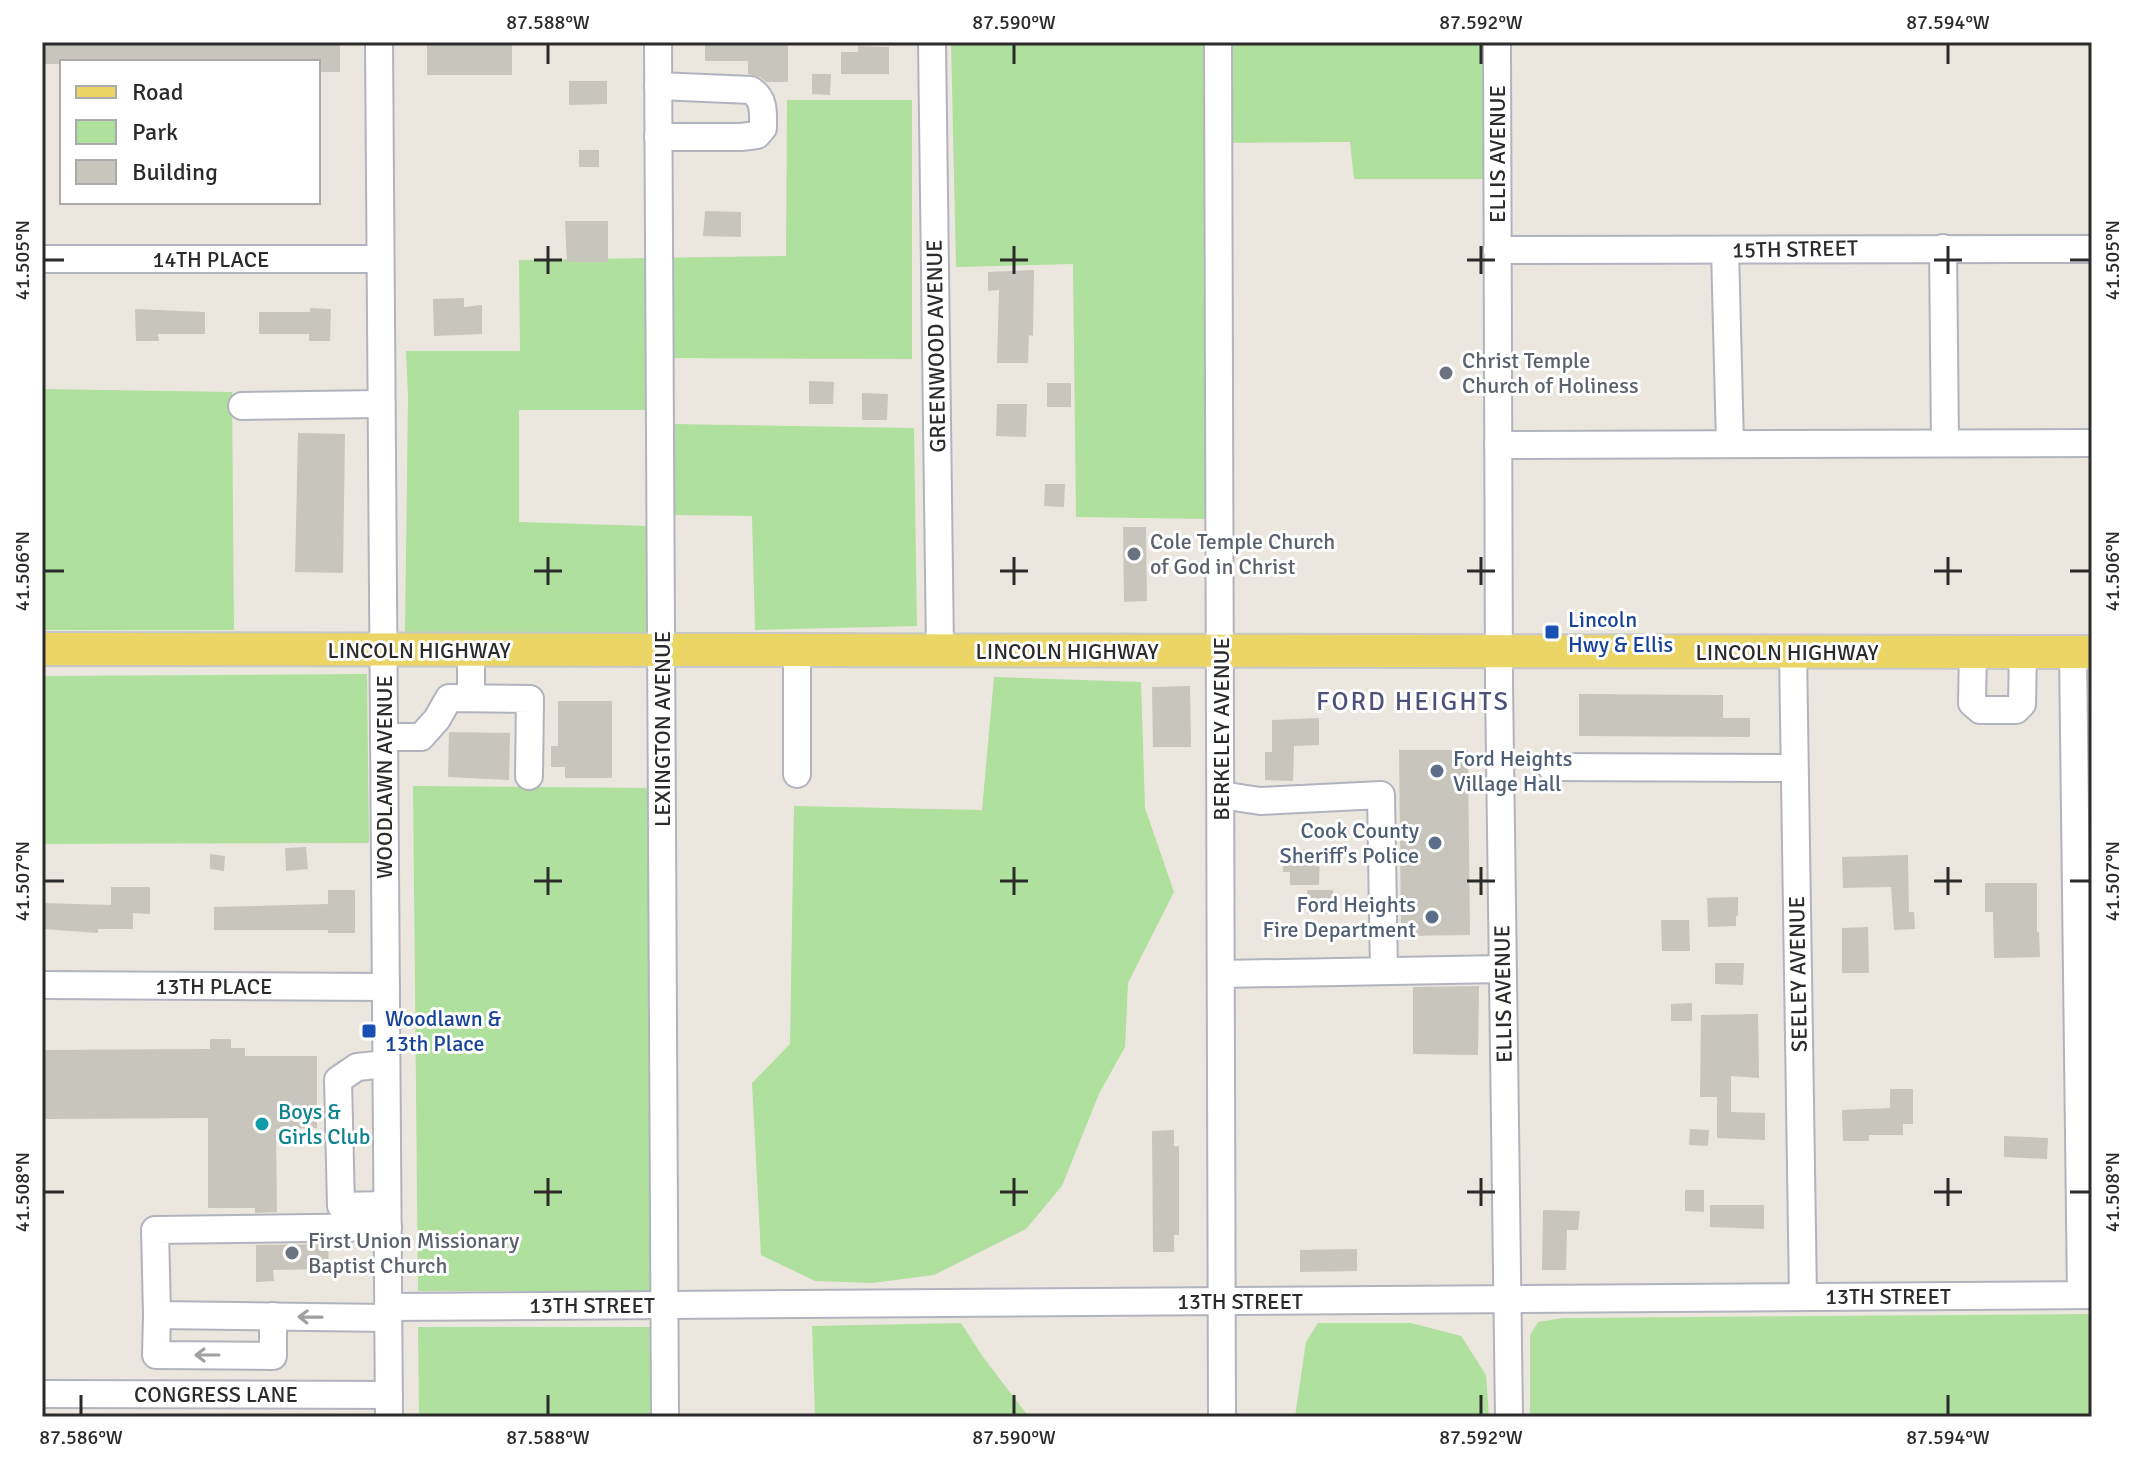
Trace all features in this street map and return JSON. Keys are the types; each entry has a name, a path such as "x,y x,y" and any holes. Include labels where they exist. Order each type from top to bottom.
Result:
{"main road":[{"name":"LINCOLN HIGHWAY","path":"42,649 2082,652"}],"street":[{"name":"WOODLAWN AVENUE","path":"379,42 389,1406"},
{"name":"LEXINGTON AVENUE","path":"658,42 665,1417"},
{"name":"GREENWOOD AVENUE","path":"932,42 940,650"},
{"name":"BERKELEY AVENUE","path":"1218,42 1222,1417"},
{"name":"ELLIS AVENUE","path":"1497,42 1499,651 1509,1417"},
{"path":"658,86 751,90 763,103 763,128 757,135 658,137"},
{"path":"1943,248 1945,443"},
{"name":"15TH STREET","path":"1497,250 2092,249"},
{"path":"1725,250 1730,444"},
{"name":"14TH PLACE","path":"42,259 380,259"},
{"path":"242,406 381,404"},
{"path":"1498,445 2092,443"},
{"path":"471,650 471,698"},
{"path":"797,650 797,774"},
{"name":"SEELEY AVENUE","path":"1793,652 1803,1297"},
{"path":"1973,652 1972,703 1980,710 2016,710 2022,704 2023,652"},
{"path":"2082,652 2086,1295"},
{"path":"384,737 421,737 437,719 449,698 530,699 529,776"},
{"path":"1551,767 1794,768"},
{"path":"1221,795 1260,801 1381,795 1384,971"},
{"path":"1221,974 1502,969"},
{"name":"13TH PLACE","path":"42,985 386,987"},
{"path":"386,1064 357,1067 338,1080 341,1206 388,1216"},
{"path":"273,1316 273,1356 156,1355 155,1230 388,1216"},
{"name":"13TH STREET","path":"157,1315 273,1316 665,1305 2086,1295"},
{"name":"CONGRESS LANE","path":"42,1394 389,1406"}],"green space":[{"path":"951,42 1486,42 1490,179 1354,179 1350,142 1208,143 1210,519 1076,517 1073,264 956,267"},
{"path":"787,100 912,100 912,359 667,358 669,410 519,410 519,522 648,526 648,634 405,635 406,351 520,351 519,260 786,256"},
{"path":"42,389 232,392 234,630 42,630"},
{"path":"672,424 914,428 917,626 755,630 752,516 672,515"},
{"path":"367,674 369,843 42,844 42,676"},
{"path":"994,677 1141,682 1145,808 1174,892 1128,983 1125,1047 1099,1094 1062,1186 1026,1229 934,1275 872,1283 815,1281 761,1255 752,1083 790,1044 794,806 982,810"},
{"path":"413,786 654,788 652,1291 418,1291"},
{"path":"2092,1314 2092,1417 1530,1417 1530,1335 1538,1322 1563,1318"},
{"path":"961,1323 1029,1417 815,1417 812,1326"},
{"path":"1318,1323 1411,1323 1461,1336 1486,1375 1489,1417 1295,1417 1306,1342"},
{"path":"418,1327 653,1327 654,1417 419,1417"}],"building":[{"path":"42,42 340,42 340,72 320,72 320,60 60,60 60,64 42,64"},
{"path":"427,42 512,42 512,75 427,75"},
{"path":"705,42 788,42 788,82 766,82 748,74 748,61 705,61"},
{"path":"858,46 889,47 889,74 841,74 841,52 858,52"},
{"path":"812,74 831,74 830,95 812,94"},
{"path":"569,81 607,81 607,104 569,105"},
{"path":"579,150 599,150 599,167 579,167"},
{"path":"705,211 741,212 741,237 703,236"},
{"path":"565,221 608,221 608,262 567,262"},
{"path":"1034,270 1033,336 1029,335 1028,363 997,363 999,290 988,291 988,272"},
{"path":"464,298 464,307 482,305 482,334 434,336 433,299"},
{"path":"310,308 331,309 330,341 309,341 309,334 259,334 259,312 310,312"},
{"path":"135,309 205,312 205,334 158,334 159,341 136,341"},
{"path":"809,381 834,382 833,404 809,404"},
{"path":"1047,383 1071,383 1071,407 1047,407"},
{"path":"862,393 888,394 887,420 862,420"},
{"path":"997,404 1027,404 1026,437 996,436"},
{"path":"298,433 345,434 343,573 295,572"},
{"path":"1045,484 1065,484 1064,507 1044,506"},
{"path":"1123,527 1146,527 1147,601 1124,602"},
{"path":"1190,686 1191,747 1153,747 1152,687"},
{"path":"1579,694 1723,695 1723,718 1750,718 1750,737 1579,736"},
{"path":"558,701 612,701 612,778 565,778 565,767 551,767 551,746 558,746"},
{"path":"1319,718 1319,745 1294,746 1293,781 1265,780 1265,752 1272,752 1272,720"},
{"path":"449,732 510,733 509,780 448,777"},
{"path":"1399,750 1468,750 1470,935 1401,936"},
{"path":"306,847 308,869 286,871 285,848"},
{"path":"1284,849 1320,850 1319,885 1290,885 1290,872 1283,872"},
{"path":"210,854 225,856 224,871 210,869"},
{"path":"1908,855 1909,912 1914,912 1915,929 1894,930 1891,887 1843,888 1842,857"},
{"path":"1985,883 2037,883 2040,957 1994,958 1993,912 1985,912"},
{"path":"111,887 150,887 150,914 133,913 133,929 98,929 98,933 42,929 42,903 111,905"},
{"path":"328,890 355,890 355,933 328,933 328,930 214,930 214,907 328,904"},
{"path":"1307,890 1333,890 1333,914 1307,914"},
{"path":"1738,897 1736,926 1708,927 1707,898"},
{"path":"1661,920 1689,920 1690,951 1662,951"},
{"path":"1868,927 1869,973 1842,973 1842,928"},
{"path":"1715,963 1744,963 1743,985 1715,984"},
{"path":"1479,986 1478,1055 1413,1054 1413,987"},
{"path":"1692,1003 1692,1021 1671,1021 1671,1004"},
{"path":"1758,1014 1759,1078 1731,1076 1731,1112 1765,1113 1765,1140 1717,1138 1717,1097 1700,1097 1701,1015"},
{"name":"Boys & Girls Club","path":"210,1039 231,1039 231,1048 245,1048 245,1056 317,1056 317,1128 276,1129 277,1212 255,1213 255,1208 208,1208 208,1118 42,1119 42,1050 210,1049"},
{"path":"1890,1089 1913,1089 1913,1124 1903,1124 1903,1135 1869,1135 1869,1141 1843,1141 1842,1110 1890,1108"},
{"path":"1690,1129 1709,1130 1708,1146 1689,1145"},
{"path":"1174,1130 1174,1146 1179,1146 1179,1235 1174,1235 1174,1252 1153,1252 1152,1131"},
{"path":"2004,1136 2048,1138 2047,1159 2004,1157"},
{"path":"1685,1190 1704,1190 1704,1212 1685,1211"},
{"path":"1710,1205 1764,1205 1764,1229 1710,1227"},
{"path":"1543,1210 1580,1211 1578,1230 1567,1230 1566,1270 1542,1270"},
{"name":"First Union Missionary Baptist Church","path":"328,1244 329,1269 273,1270 274,1281 256,1282 256,1245"},
{"path":"1357,1249 1357,1271 1300,1272 1300,1250"}],"place":[{"name":"Christ Temple Church of Holiness","path":"1446,373"},
{"name":"Cole Temple Church of God in Christ","path":"1134,554"},
{"name":"Lincoln Hwy & Ellis","path":"1552,632"},
{"name":"Ford Heights Village Hall","path":"1437,771"},
{"name":"Cook County Sheriff's Police","path":"1435,843"},
{"name":"Ford Heights Fire Department","path":"1432,917"},
{"name":"Woodlawn & 13th Place","path":"369,1031"},
{"name":"Boys & Girls Club","path":"262,1124"},
{"name":"First Union Missionary Baptist Church","path":"292,1253"}],"district":[{"name":"FORD HEIGHTS","path":"1413,702"}]}
